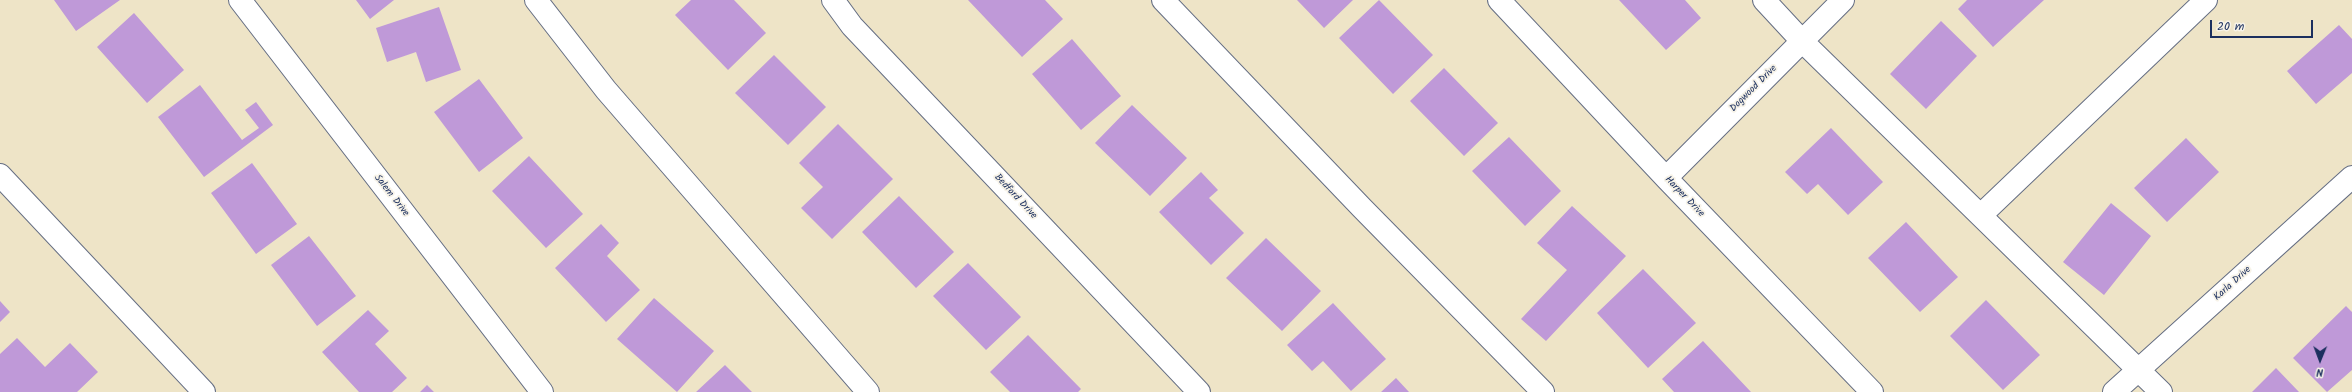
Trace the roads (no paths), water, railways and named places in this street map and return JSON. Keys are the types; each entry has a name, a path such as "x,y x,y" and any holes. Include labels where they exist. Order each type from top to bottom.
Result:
{"street":[{"name":"Salem Drive","path":"240,0 542,392"},
{"path":"536,0 606,90 868,392"},
{"name":"Bedford Drive","path":"833,0 852,26 1199,392"},
{"path":"1163,0 1362,208 1543,392"},
{"name":"Harper Drive","path":"1499,0 1666,178 1872,392"},
{"path":"1764,0 1802,41 2161,392"},
{"name":"Dogwood Drive","path":"1666,178 1843,0"},
{"path":"1981,215 2206,0"},
{"path":"0,175 204,392"},
{"name":"Karla Drive","path":"2114,392 2352,177"}]}
